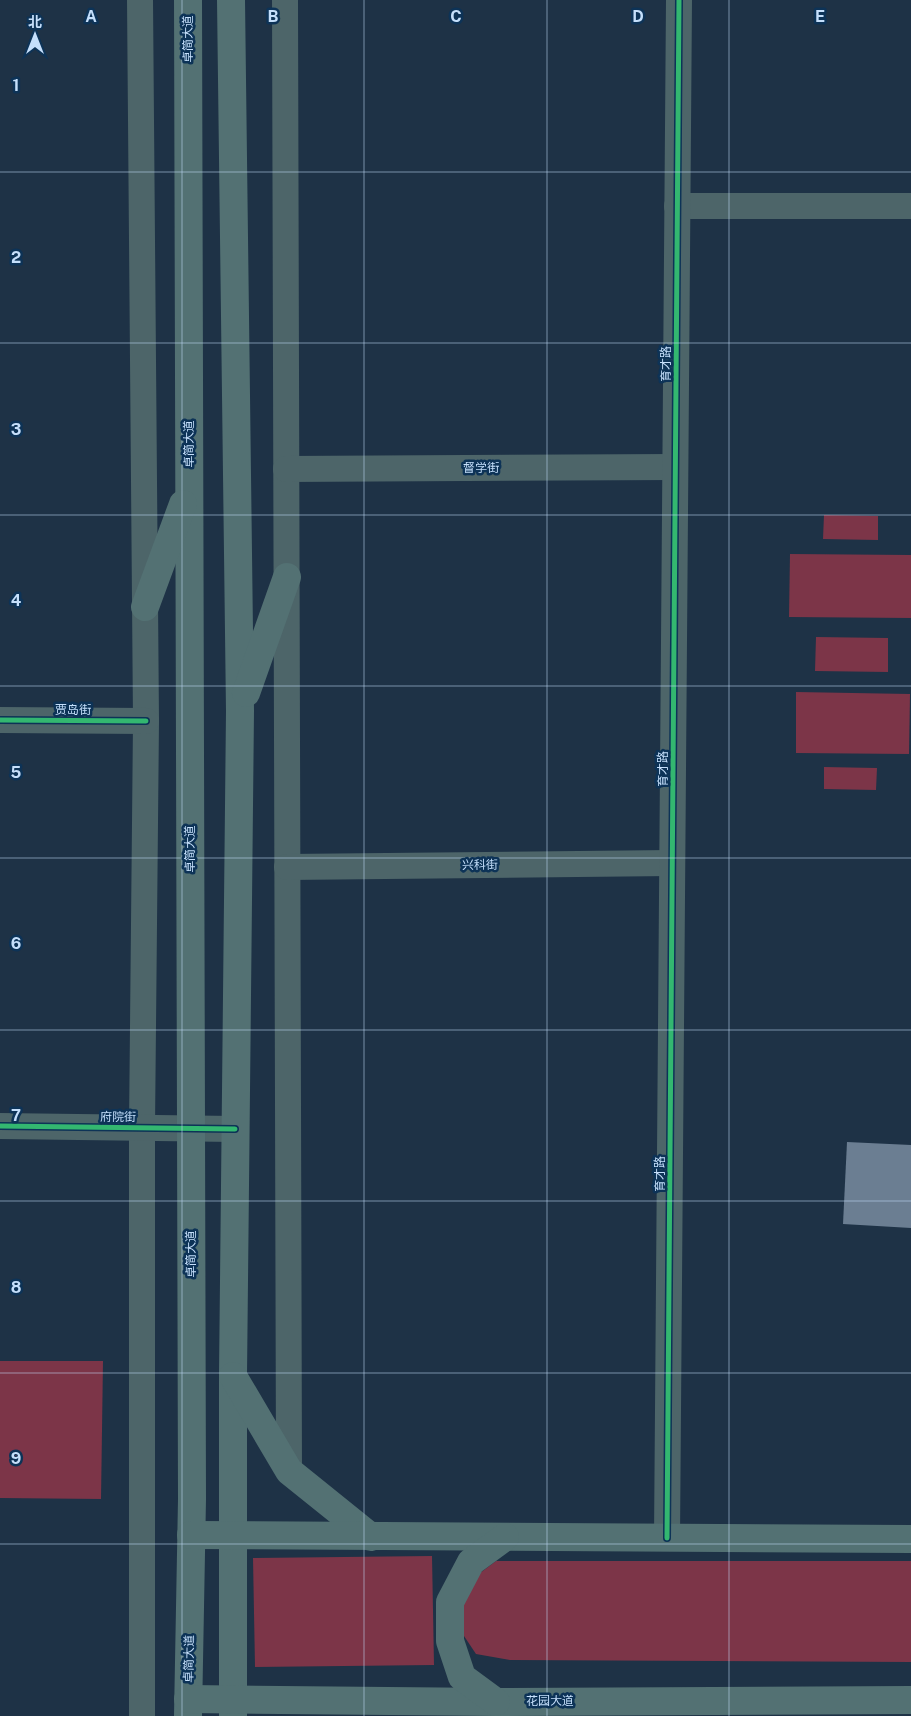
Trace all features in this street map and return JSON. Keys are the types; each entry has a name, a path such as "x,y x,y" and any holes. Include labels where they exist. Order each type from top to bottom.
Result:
{"main road":[{"name":"卓简大道","path":"188,0 191,1535 188,1707"},
{"path":"232,0 240,711 233,1376 233,1707"},
{"path":"145,607 189,489"},
{"path":"240,711 287,577"},
{"path":"233,1376 289,1471 372,1537"},
{"path":"191,1535 911,1539"},
{"path":"496,1702 462,1676 450,1641 450,1602 471,1562 505,1537"},
{"name":"花园大道","path":"188,1707 333,1707 496,1702 681,1708 911,1700"}],"street":[{"path":"140,0 146,721 142,1128 142,1716"},
{"path":"285,0 289,1471"},
{"name":"育才路","path":"667,1538 679,0"},
{"path":"677,206 911,206"},
{"name":"督学街","path":"286,469 676,467"},
{"name":"贾岛街","path":"0,720 146,721"},
{"name":"兴科街","path":"287,867 672,862"},
{"name":"府院街","path":"0,1126 235,1129"}],"shaded area":[{"path":"824,515 878,516 878,540 823,539"},
{"path":"790,554 911,555 911,618 789,617"},
{"path":"816,637 888,638 888,672 815,671"},
{"path":"796,692 910,694 909,754 796,753"},
{"path":"824,767 877,768 876,790 824,789"},
{"path":"0,1361 103,1361 101,1499 0,1498"},
{"path":"432,1556 434,1665 255,1667 253,1558"},
{"path":"496,1561 911,1561 911,1662 510,1660 476,1654 460,1630 462,1601 472,1579"}],"building":[{"path":"847,1142 911,1145 911,1228 843,1224"}],"cycle path":[{"path":"667,1538 679,0"},
{"path":"0,720 146,721"},
{"path":"0,1126 235,1129"}]}
